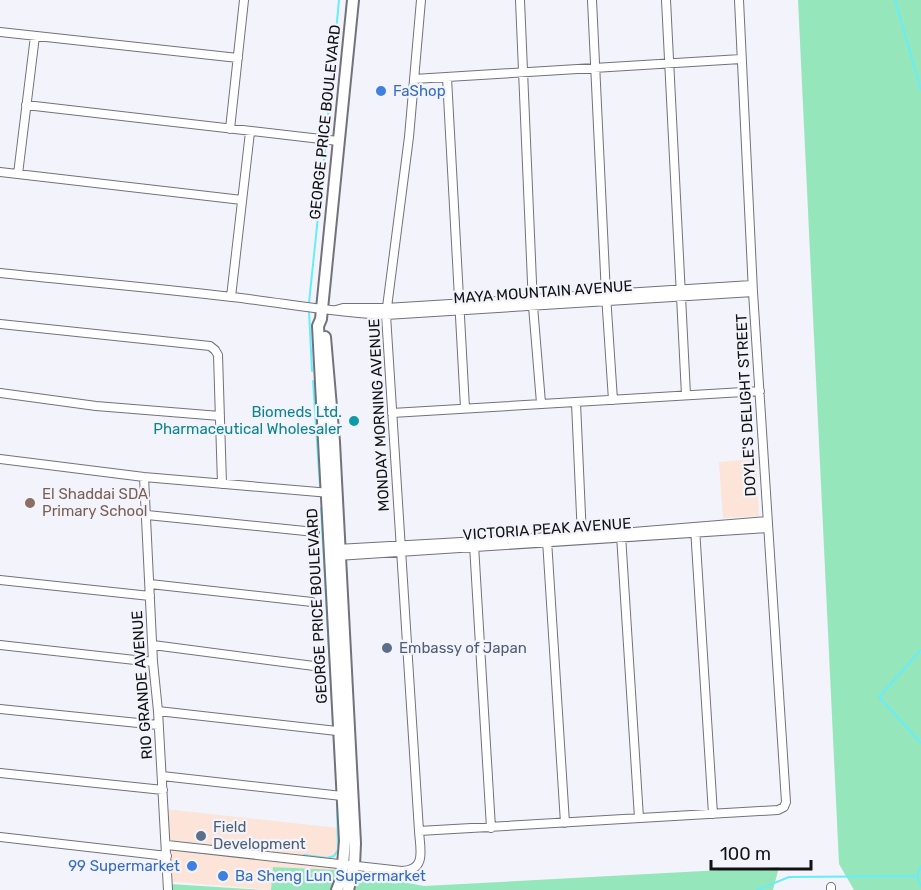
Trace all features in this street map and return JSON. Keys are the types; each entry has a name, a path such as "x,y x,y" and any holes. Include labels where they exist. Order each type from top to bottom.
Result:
{"main road":[{"name":"GEORGE PRICE BOULEVARD","path":"348,890 342,682 318,326 353,0"},
{"name":"GEORGE PRICE BOULEVARD","path":"337,890 349,865 342,796 342,682"}],"street":[{"path":"230,129 244,0"},
{"name":"MONDAY MORNING AVENUE","path":"349,865 411,871 419,865 420,859 386,312 406,160 421,0"},
{"path":"520,0 521,73 533,303 541,403"},
{"path":"592,0 613,400"},
{"path":"666,0 679,294 686,395"},
{"name":"DOYLE'S DELIGHT STREET","path":"713,814 777,810 784,807 786,802 752,289 739,0"},
{"path":"0,32 238,58"},
{"path":"18,174 35,36"},
{"path":"414,79 741,58"},
{"path":"447,78 465,408"},
{"path":"26,105 338,141"},
{"path":"231,297 250,132"},
{"path":"0,172 242,200"},
{"name":"MAYA MOUNTAIN AVENUE","path":"0,273 231,297 321,314 336,310 342,313 386,312 752,289"},
{"path":"0,324 210,346 218,355 222,484"},
{"path":"392,413 760,392"},
{"path":"0,393 96,406 220,416"},
{"path":"576,403 582,537"},
{"path":"0,459 144,477 331,493"},
{"name":"RIO GRANDE AVENUE","path":"144,477 168,890"},
{"path":"147,515 315,532"},
{"name":"VICTORIA PEAK AVENUE","path":"334,553 767,525"},
{"path":"419,831 713,814 695,530"},
{"path":"621,536 639,818"},
{"path":"547,541 565,823"},
{"path":"474,544 491,828"},
{"path":"0,580 150,596"},
{"path":"150,584 312,602"},
{"path":"0,645 153,662"},
{"path":"153,645 314,666"},
{"path":"0,709 158,725"},
{"path":"158,711 337,731"},
{"path":"0,773 163,790"},
{"path":"162,776 342,796"},
{"path":"0,837 167,856"},
{"path":"167,845 349,865"}],"shaded area":[{"path":"756,459 759,516 723,518 719,462"},
{"path":"164,809 339,828 338,870 274,867 271,890 167,881"}],"green space":[{"path":"798,0 921,0 921,890 854,890 839,864"},
{"path":"273,867 338,870 424,886 779,867 773,890 271,890"},
{"path":"170,884 263,890 171,890"}],"waterway":[{"path":"326,137 339,0"},
{"path":"895,0 921,90"},
{"path":"309,303 325,149"},
{"path":"309,311 312,371"},
{"path":"313,381 320,486"},
{"path":"321,508 337,793"},
{"path":"921,650 879,697 921,743"},
{"path":"304,855 327,858 334,856 338,850 337,798"},
{"path":"921,866 917,876 921,886"},
{"path":"757,890 789,877 917,876"}],"place":[{"name":"FaShop","path":"381,91"},
{"name":"Biomeds Ltd. Pharmaceutical Wholesaler","path":"354,421"},
{"name":"El Shaddai SDA Primary School","path":"30,503"},
{"name":"Embassy of Japan","path":"387,648"},
{"name":"Field Development","path":"201,836"},
{"name":"99 Supermarket","path":"192,866"},
{"name":"Ba Sheng Lun Supermarket","path":"223,876"}]}
